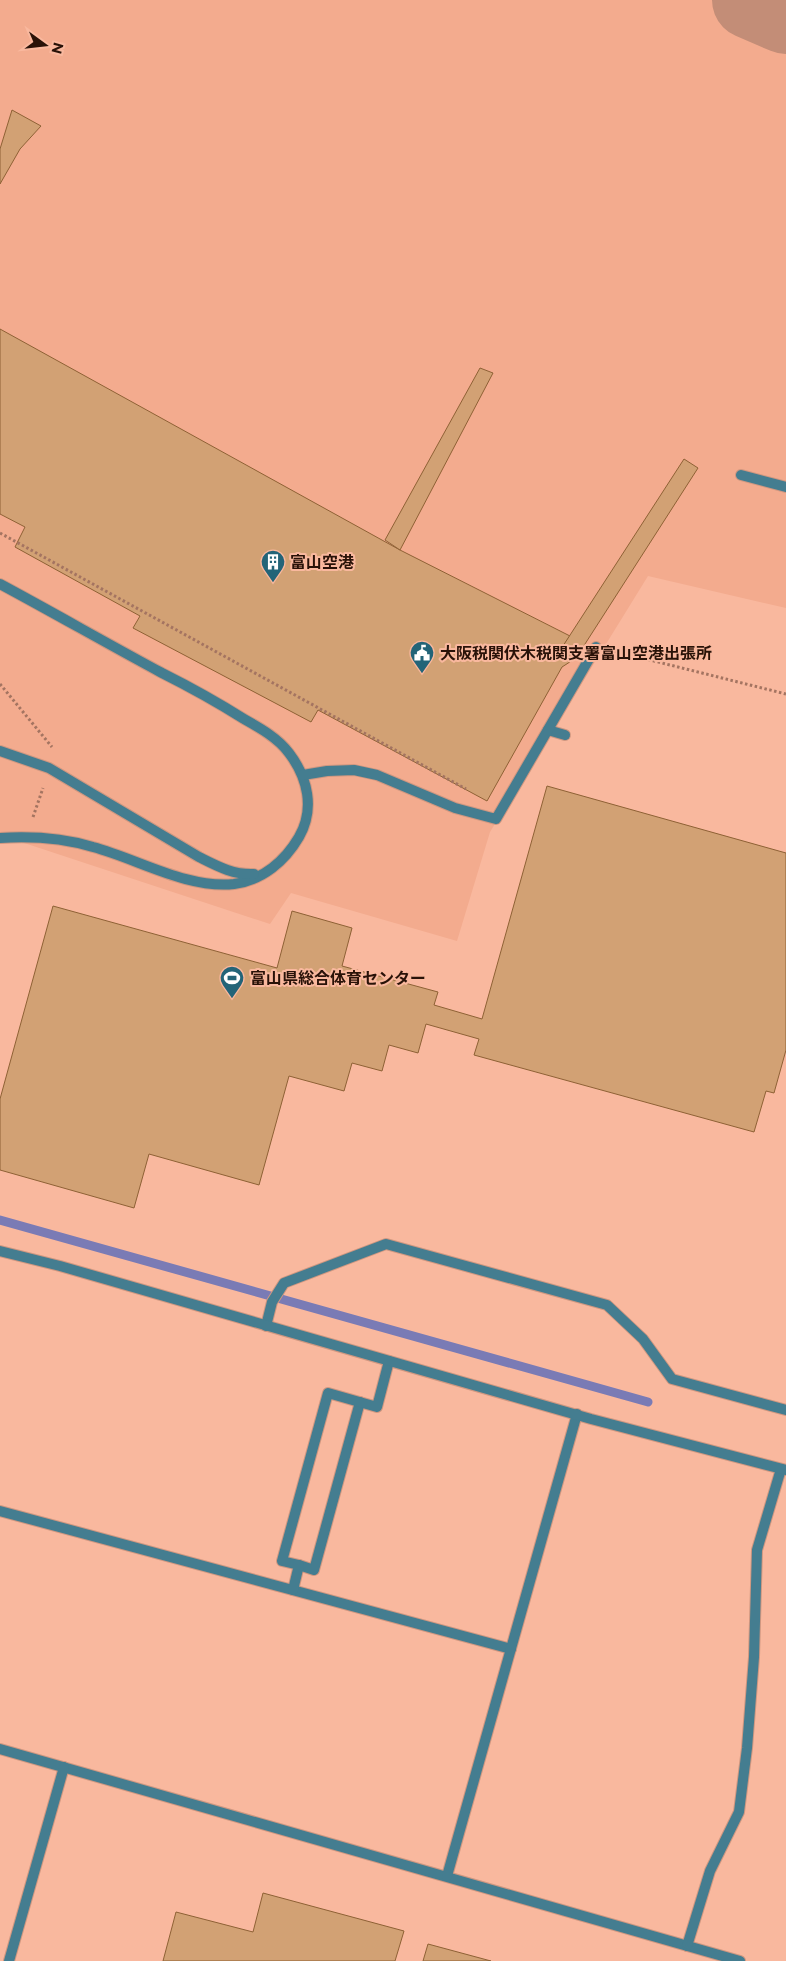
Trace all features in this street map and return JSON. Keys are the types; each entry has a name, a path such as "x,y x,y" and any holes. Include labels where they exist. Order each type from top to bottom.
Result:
{"street":[{"path":"741,475 786,488"},
{"path":"0,584 217,702 265,732 288,752 302,775 308,793 308,811 290,852 274,867 257,877 236,883 214,885 192,881 92,846 30,836 0,838"},
{"path":"302,775 327,771 354,770 378,775 455,808 496,819 596,647"},
{"path":"548,730 565,735"},
{"path":"0,751 49,768 198,856 222,868 242,874 256,874 274,867"},
{"path":"266,1326 272,1302 284,1283 386,1244 607,1305 643,1339 672,1379 786,1410"},
{"path":"0,1252 69,1269 577,1414 783,1470 757,1550 754,1657 747,1748 739,1812 710,1871 687,1946"},
{"path":"360,1402 314,1570 282,1561 328,1393 360,1402 377,1407 389,1361"},
{"path":"446,1876 577,1414"},
{"path":"0,1511 511,1649"},
{"path":"293,1590 299,1565"},
{"path":"0,1750 740,1961"},
{"path":"9,1961 64,1767"}],"path":[{"path":"0,533 467,789"},
{"path":"596,647 786,694"},
{"path":"0,684 52,746 52,752"},
{"path":"32,820 44,783"}],"shaded area":[{"name":"富山空港","path":"0,0 786,0 786,608 648,576 490,832 457,941 291,893 270,924 0,835"}],"building":[{"path":"12,110 41,126 20,149 0,184 0,149"},
{"name":"富山空港","path":"0,329 400,550 570,636 561,649 576,658 562,667 487,801 318,710 311,722 133,628 140,616 15,547 25,527 0,514"},
{"path":"480,368 493,373 400,550 385,540"},
{"path":"684,459 698,468 576,658 561,649"},
{"name":"富山県総合体育センター","path":"547,786 786,853 786,1050 774,1093 766,1091 754,1132 474,1055 479,1039 426,1024 418,1053 389,1045 382,1071 352,1063 344,1091 289,1076 259,1185 149,1154 134,1208 0,1170 0,1099 53,906 277,968 292,911 352,928 342,966 438,992 434,1005 482,1019"},
{"path":"263,1893 404,1931 395,1961 163,1961 176,1912 253,1932"},
{"path":"428,1944 491,1961 423,1961"}],"waterway":[{"path":"0,1220 648,1402"}],"taxiway":[{"path":"751,0 786,15"}],"place":[{"name":"富山空港","path":"273,583"},
{"name":"大阪税関伏木税関支署富山空港出張所","path":"422,674"},
{"name":"富山県総合体育センター","path":"232,999"}]}
